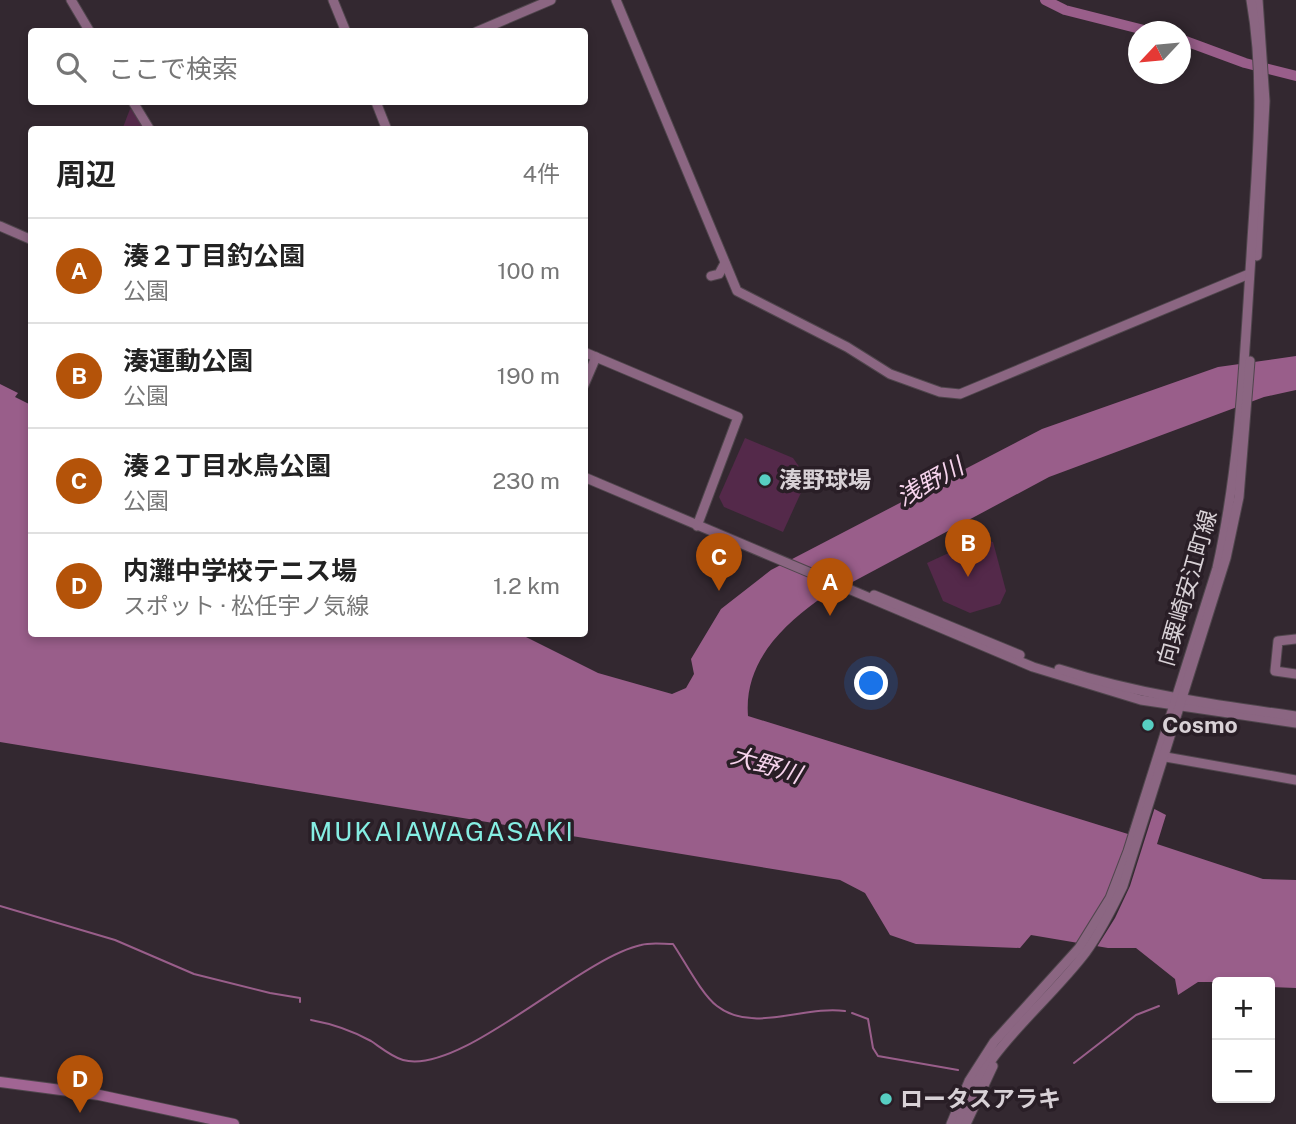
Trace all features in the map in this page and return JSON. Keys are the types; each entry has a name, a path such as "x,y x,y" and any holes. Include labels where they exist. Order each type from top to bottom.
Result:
{"main road":[{"path":"0,1083 99,1095 234,1124"}],"street":[{"path":"71,0 88,28"},
{"path":"333,0 344,28"},
{"path":"485,28 551,0"},
{"path":"616,0 737,291 847,347 891,374 952,395 973,390 1251,281"},
{"name":"向粟崎安江町線","path":"1251,0 1258,29"},
{"name":"向粟崎安江町線","path":"959,1124 971,1094 994,1054 1079,948 1110,898 1157,771 1217,568 1241,453 1262,78 1258,0"},
{"path":"135,105 148,126"},
{"path":"377,105 385,126"},
{"path":"0,226 28,238"},
{"path":"711,276 722,271 725,263"},
{"path":"588,353 738,417 698,523"},
{"path":"588,375 596,356"},
{"path":"588,479 1033,667 1114,694 1296,723"},
{"path":"1296,639 1278,641 1275,671 1296,674"},
{"path":"1178,703 1296,716"},
{"path":"1161,757 1296,780"},
{"path":"949,1124 970,1068 999,1027 1016,1010 1049,988"},
{"path":"966,1124 987,1075 1049,988"},
{"name":"向粟崎安江町線","path":"949,1124 982,1059 1008,1025 1049,988"}],"shaded area":[{"path":"130,109 133,109 144,126 124,126"},
{"name":"湊野球場","path":"745,438 793,458 805,475 804,486 783,532 724,507 719,497"},
{"path":"979,539 993,542 1006,591 1000,604 970,613 943,601 927,563"}],"water":[{"name":"大野川","path":"1296,356 1296,390 1264,397 1049,477 817,601 777,636 758,664 748,697 748,716 1128,834 1139,801 1166,815 1157,844 1263,879 1296,880 1296,988 1275,987 1275,977 1212,977 1212,982 1198,982 1178,995 1175,979 1136,948 1108,948 1031,935 1020,948 916,944 890,935 865,893 840,880 0,742 0,384 18,393 15,397 28,404 28,637 526,637 598,673 672,694 686,688 694,674 691,659 721,609 771,570 1042,429 1218,367"}],"pier":[{"path":"1152,806 1155,807 1130,886 1115,918 1095,950 1077,947 1090,928"}],"waterway":[{"path":"1045,0 1065,10 1128,26"},
{"path":"1191,43 1245,63 1296,76"},
{"path":"0,906 115,940 194,974 300,998 300,1002"},
{"path":"311,1020 356,1034 399,1059 427,1060 456,1051 487,1034 585,971 615,955 653,943 673,944 705,994 717,1006 731,1014 746,1018 763,1018 829,1010 845,1011"},
{"path":"1074,1063 1136,1015 1159,1006"},
{"path":"852,1013 868,1019 873,1048 878,1056 958,1070"}],"place":[{"name":"湊野球場","path":"765,480"},
{"name":"湊運動公園","path":"968,577"},
{"name":"湊２丁目水鳥公園","path":"719,591"},
{"name":"湊２丁目釣公園","path":"830,616"},
{"name":"Cosmo","path":"1148,725"},
{"name":"ロータスアラキ","path":"886,1099"},
{"name":"内灘中学校テニス場","path":"80,1113"}],"district":[{"name":"MUKAIAWAGASAKI","path":"442,832"}],"water label":[{"name":"浅野川","path":"930,482"}]}
